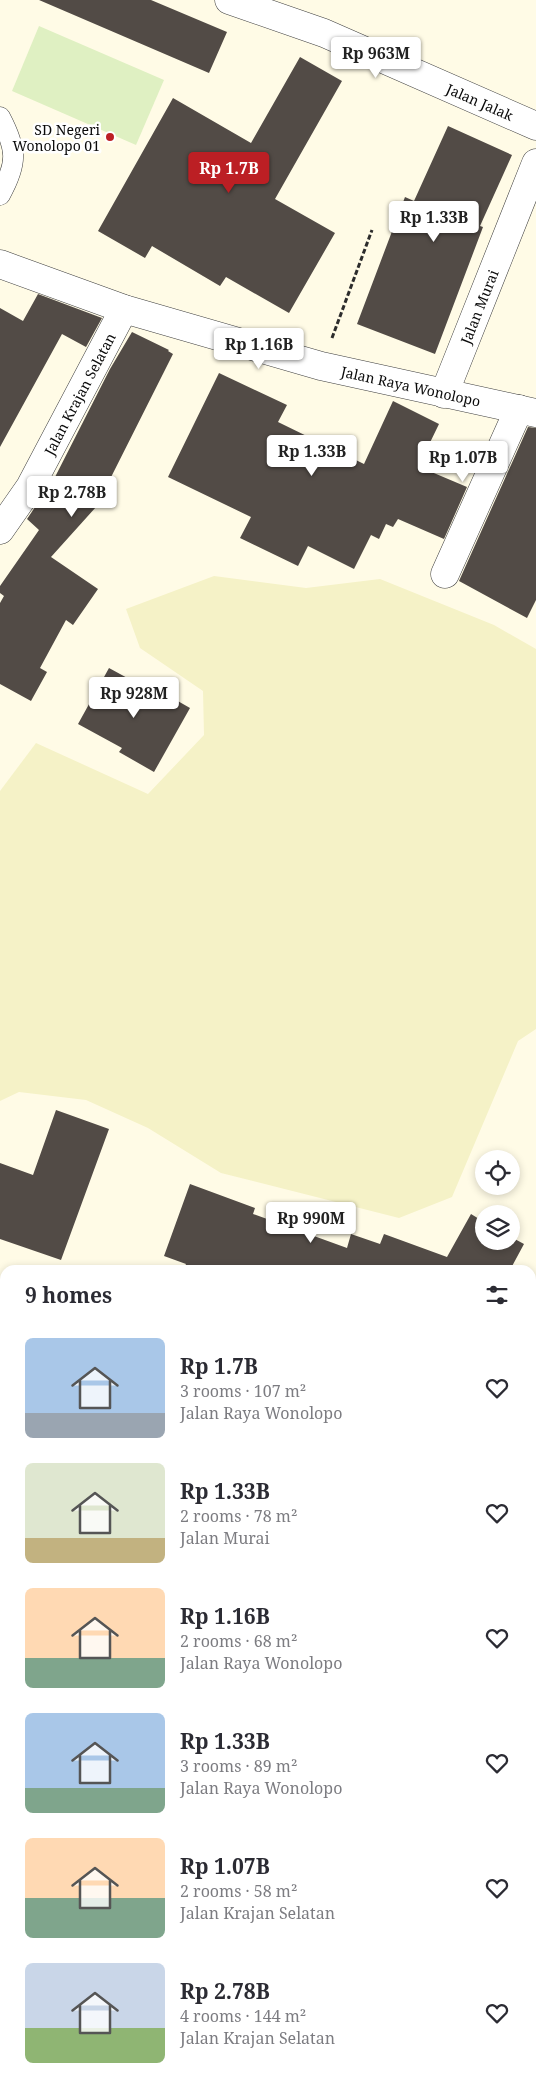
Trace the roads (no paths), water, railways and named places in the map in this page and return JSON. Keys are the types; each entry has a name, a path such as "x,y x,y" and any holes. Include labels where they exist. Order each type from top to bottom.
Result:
{"street":[{"name":"Jalan Jalak","path":"229,0 324,33 536,126"},
{"name":"Jalan Murai","path":"444,394 536,164"},
{"name":"Jalan Raya Wonolopo","path":"0,264 124,309 321,366 527,411"},
{"name":"Jalan Krajan Selatan","path":"0,530 30,487 124,309"},
{"path":"445,574 527,411"}],"lane":[{"path":"0,116 9,132 15,154 9,178 0,195"}],"place":[{"name":"SD Negeri Wonolopo 01","path":"110,137"}]}
